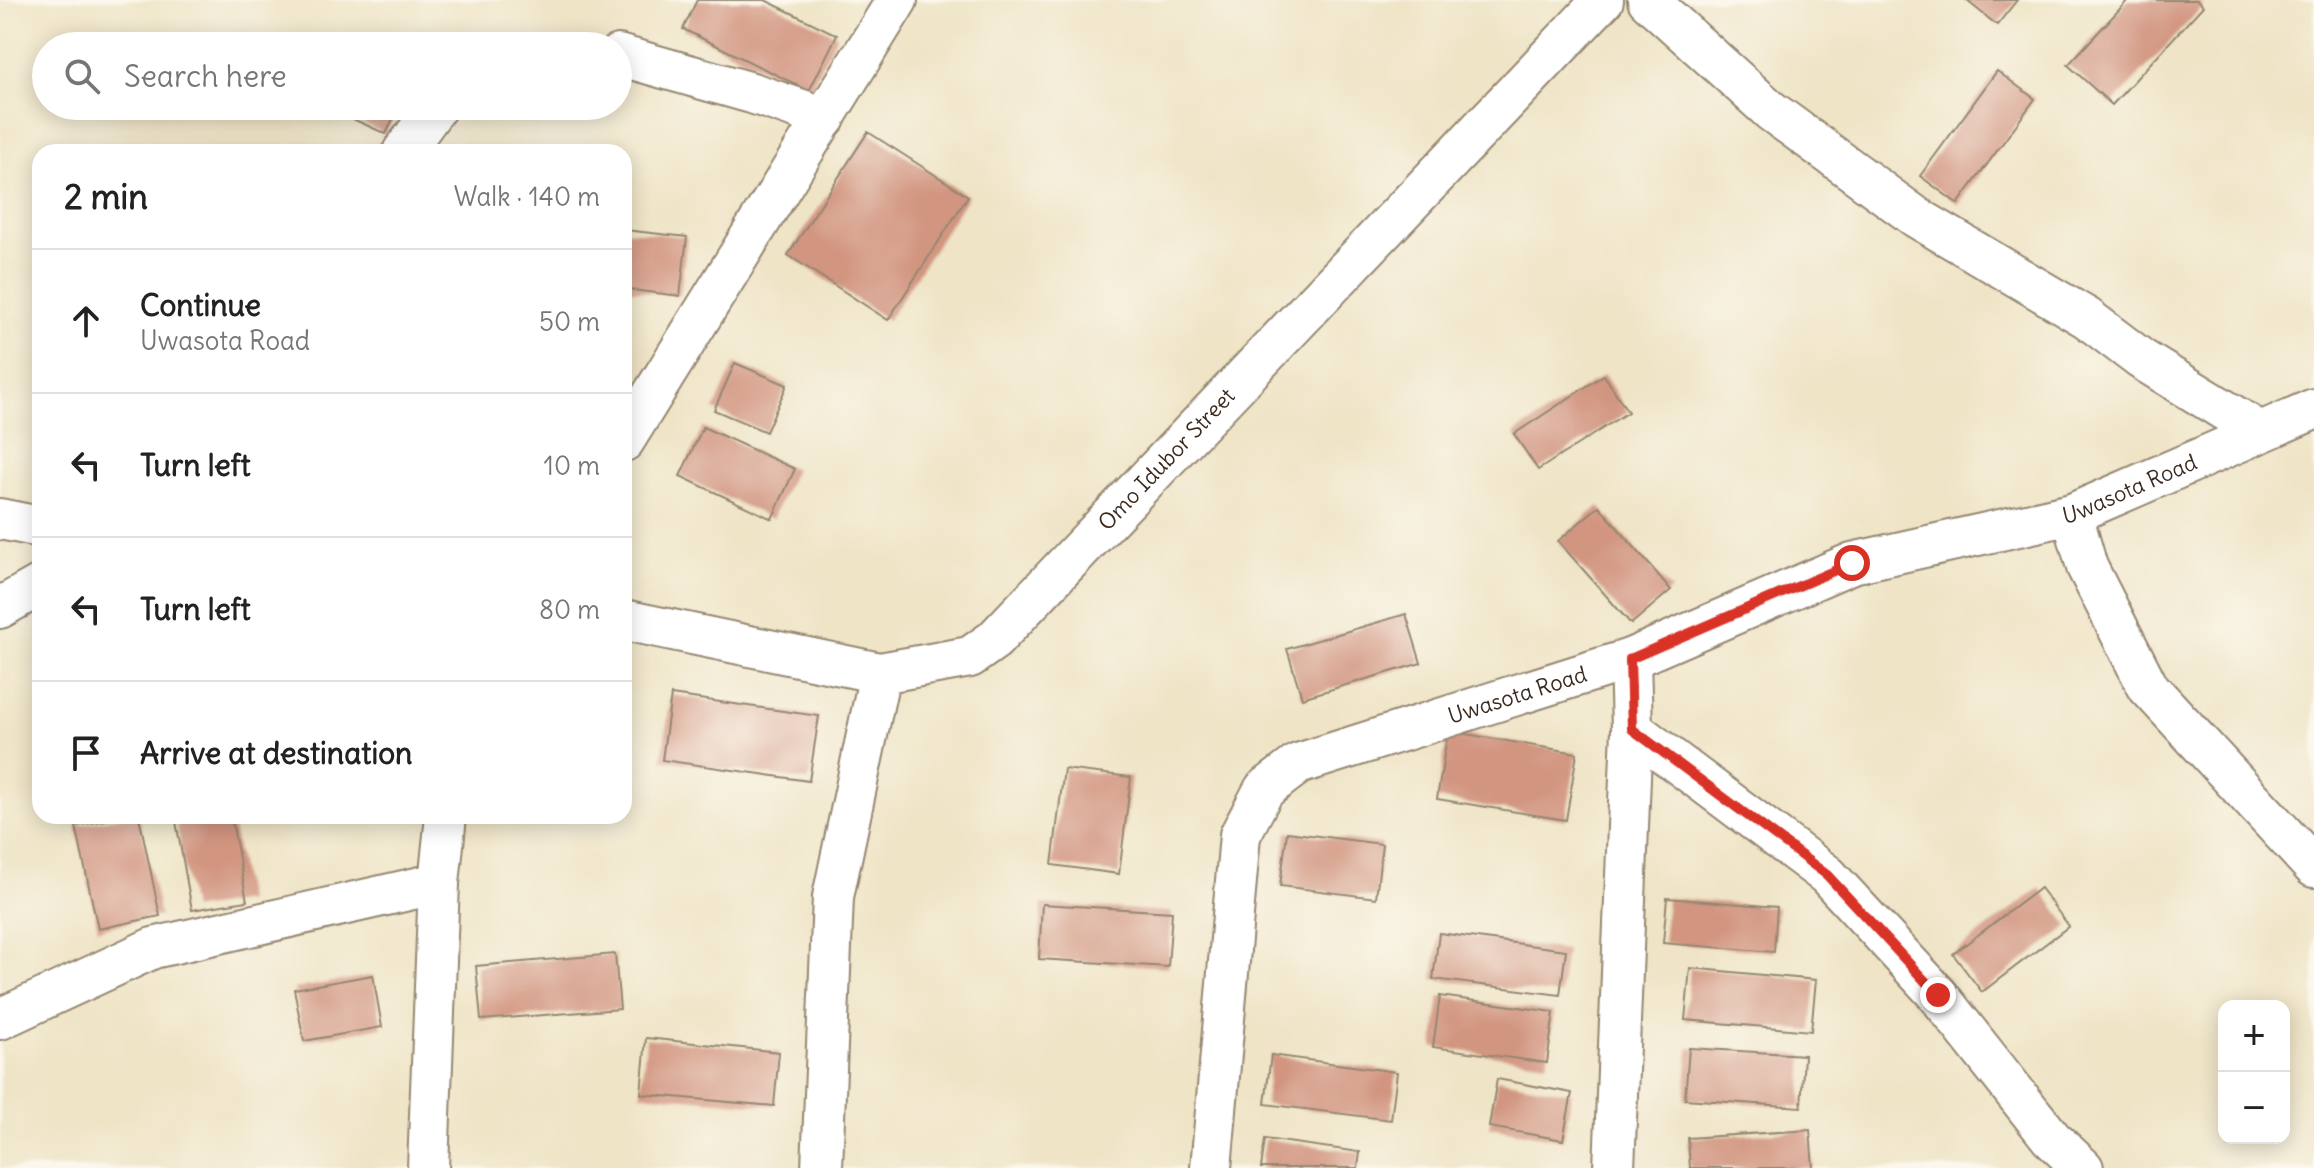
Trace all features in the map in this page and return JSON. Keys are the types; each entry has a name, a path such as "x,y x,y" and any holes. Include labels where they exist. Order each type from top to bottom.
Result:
{"street":[{"path":"632,428 897,0"},
{"name":"Omo Idubor Street","path":"632,622 880,673 970,657 994,640 1603,0"},
{"path":"1648,0 1771,111 1916,217 2087,318 2141,359 2260,432"},
{"path":"632,59 752,93 825,118"},
{"path":"409,144 427,120"},
{"name":"Uwasota Road","path":"1211,1168 1240,835 1264,790 1298,764 1630,659 1852,563 2072,514 2314,409"},
{"path":"2072,514 2087,567 2148,687 2314,867"},
{"path":"0,519 32,525"},
{"path":"0,608 32,590"},
{"path":"1614,1168 1632,729 1630,659"},
{"path":"822,1168 833,897 880,673"},
{"path":"1632,729 1827,875 1938,995 2051,1138 2083,1168"},
{"path":"428,1168 439,883 445,824"},
{"path":"0,1019 153,948 439,883"}],"building":[{"path":"697,0 765,0 837,35 809,91 683,29"},
{"path":"1966,0 2017,0 1997,25"},
{"path":"2128,0 2197,0 2203,6 2112,105 2068,65"},
{"path":"1997,71 2035,99 1958,204 1920,176"},
{"path":"355,120 392,120 386,134"},
{"path":"868,132 968,196 888,320 788,255"},
{"path":"632,231 687,237 680,296 632,290"},
{"path":"735,363 787,385 766,432 714,410"},
{"path":"1604,375 1628,412 1538,470 1514,434"},
{"path":"703,427 795,469 772,519 680,476"},
{"path":"1599,506 1671,590 1631,624 1558,541"},
{"path":"1406,614 1421,663 1302,698 1287,649"},
{"path":"671,695 819,716 809,781 662,760"},
{"path":"1448,731 1577,753 1566,820 1437,799"},
{"path":"1064,769 1131,777 1119,874 1052,865"},
{"path":"141,824 160,916 98,929 76,826"},
{"path":"176,824 233,824 247,901 192,910"},
{"path":"1287,832 1382,844 1376,898 1280,886"},
{"path":"2040,888 2069,926 1982,992 1953,954"},
{"path":"1667,898 1777,907 1774,952 1663,943"},
{"path":"1042,904 1172,912 1168,967 1039,959"},
{"path":"1439,933 1566,950 1560,995 1433,979"},
{"path":"615,954 620,1009 481,1020 476,966"},
{"path":"1690,968 1816,980 1811,1031 1685,1020"},
{"path":"373,975 382,1027 304,1041 294,989"},
{"path":"1440,996 1554,1012 1547,1063 1433,1047"},
{"path":"646,1038 779,1052 774,1106 641,1094"},
{"path":"1689,1048 1804,1055 1801,1107 1685,1099"},
{"path":"1271,1055 1397,1072 1391,1120 1265,1104"},
{"path":"1497,1079 1572,1093 1563,1140 1489,1127"},
{"path":"1810,1130 1813,1168 1690,1168 1688,1138"},
{"path":"1265,1139 1360,1152 1358,1168 1261,1168"}],"route":[{"path":"1852,563 1630,659 1632,729 1827,875 1938,995"}]}
